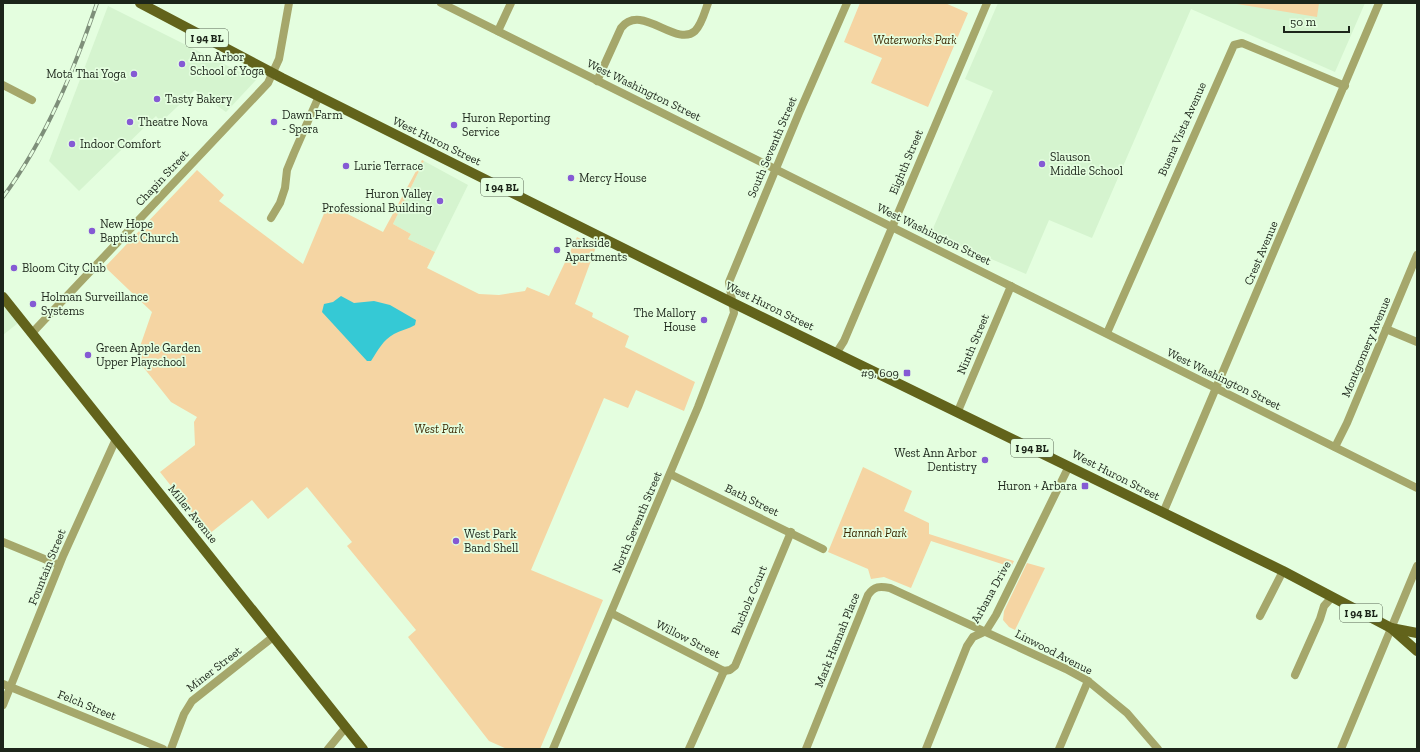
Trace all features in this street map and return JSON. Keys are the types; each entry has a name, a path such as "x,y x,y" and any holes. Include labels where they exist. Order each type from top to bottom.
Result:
{"main road":[{"name":"West Huron Street","path":"140,3 273,73 731,302 837,352 1283,571 1391,628"},
{"name":"Miller Avenue","path":"3,297 363,749"},
{"name":"I 94 BL","path":"1391,628 1417,633"},
{"path":"1391,628 1417,651"}],"street":[{"name":"Chapin Street","path":"32,333 264,88 279,59 290,3"},
{"name":"West Washington Street","path":"441,3 1417,488"},
{"path":"498,31 511,3"},
{"path":"597,81 621,28 626,21 631,19 640,20 681,34 691,33 696,30 700,23 708,3"},
{"name":"Eighth Street","path":"837,352 844,341 891,226 987,3"},
{"name":"Crest Avenue","path":"1163,513 1379,3"},
{"name":"South Seventh Street","path":"731,302 729,282 844,4"},
{"name":"Buena Vista Avenue","path":"1106,333 1234,45 1242,43 1345,86"},
{"path":"3,85 32,100"},
{"path":"271,218 280,203 285,188 287,170 319,96"},
{"name":"Montgomery Avenue","path":"1335,447 1347,423 1417,255"},
{"name":"Ninth Street","path":"958,411 1010,286"},
{"name":"North Seventh Street","path":"553,749 670,474 734,313 731,302"},
{"path":"1386,329 1417,342"},
{"name":"Fountain Street","path":"3,705 59,565 116,439"},
{"name":"Arbana Drive","path":"926,749 967,646 973,637 986,632 1069,466"},
{"name":"Bath Street","path":"670,474 823,549"},
{"name":"Bucholz Court","path":"724,670 730,670 735,666 791,532"},
{"path":"3,542 59,565"},
{"path":"1341,749 1417,566"},
{"path":"1260,616 1283,571"},
{"name":"Mark Hannah Place","path":"806,749 868,595 873,590 882,586 890,588 986,632"},
{"path":"1295,675 1320,619 1324,606 1332,597"},
{"name":"Willow Street","path":"611,613 724,670 689,749"},
{"name":"Linwood Avenue","path":"986,632 1066,669 1088,681 1127,713 1158,749"},
{"name":"Miner Street","path":"171,749 184,714 192,701 273,637"},
{"path":"1059,749 1088,681"},
{"name":"Felch Street","path":"3,684 163,749"},
{"path":"328,749 346,727"}],"shaded area":[{"name":"Slauson Middle School","path":"998,3 1365,3 1335,72 1191,9 1092,238 1049,220 1026,274 931,233 993,91 965,79"},
{"path":"108,6 256,80 226,112 195,90 161,122 156,116 79,191 49,161"},
{"path":"424,161 468,185 435,252 408,239 411,234 393,224"},
{"path":"3,304 18,323 3,335"}],"green space":[{"name":"Waterworks Park","path":"860,3 945,3 968,13 928,107 871,83 882,58 844,42"},
{"path":"1231,3 1319,3 1317,17"},
{"name":"West Park","path":"422,160 424,161 393,224 411,234 408,239 435,252 427,268 479,294 499,295 525,291 527,287 549,296 577,237 596,247 575,304 593,313 592,317 629,336 625,347 695,382 684,411 636,390 628,408 604,398 531,570 603,600 540,749 507,749 489,741 408,637 416,630 347,546 352,542 307,487 268,519 252,500 209,534 160,472 195,445 194,422 197,417 171,402 136,358 152,312 105,267 197,170 224,195 219,201 303,264 328,204 383,232"},
{"name":"Hannah Park","path":"863,467 912,491 904,511 929,523 929,534 1014,561 1011,567 931,541 911,588 884,577 871,579 868,569 828,552"},
{"path":"1027,563 1045,568 1015,630 1009,627 1003,620 1004,611"}],"water":[{"path":"341,296 354,303 374,301 390,305 416,320 415,325 390,336 371,361 367,361 322,312 324,304 333,302"}],"railway":[{"path":"3,197 33,152 46,128 79,53 97,3"}],"place":[{"name":"Ann Arbor School of Yoga","path":"182,64"},
{"name":"Mota Thai Yoga","path":"134,74"},
{"name":"Tasty Bakery","path":"157,99"},
{"name":"Theatre Nova","path":"130,122"},
{"name":"Dawn Farm - Spera","path":"274,122"},
{"name":"Huron Reporting Service","path":"454,125"},
{"name":"Indoor Comfort","path":"72,144"},
{"name":"Slauson Middle School","path":"1042,164"},
{"name":"Lurie Terrace","path":"346,166"},
{"name":"Mercy House","path":"571,178"},
{"name":"Huron Valley Professional Building","path":"440,201"},
{"name":"New Hope Baptist Church","path":"92,231"},
{"name":"Parkside Apartments","path":"557,250"},
{"name":"Bloom City Club","path":"14,268"},
{"name":"Holman Surveillance Systems","path":"33,304"},
{"name":"The Mallory House","path":"704,320"},
{"name":"Green Apple Garden Upper Playschool","path":"88,355"},
{"name":"#9, 609","path":"907,373"},
{"name":"West Ann Arbor Dentistry","path":"985,460"},
{"name":"Huron + Arbara","path":"1085,486"},
{"name":"West Park Band Shell","path":"456,541"}]}
